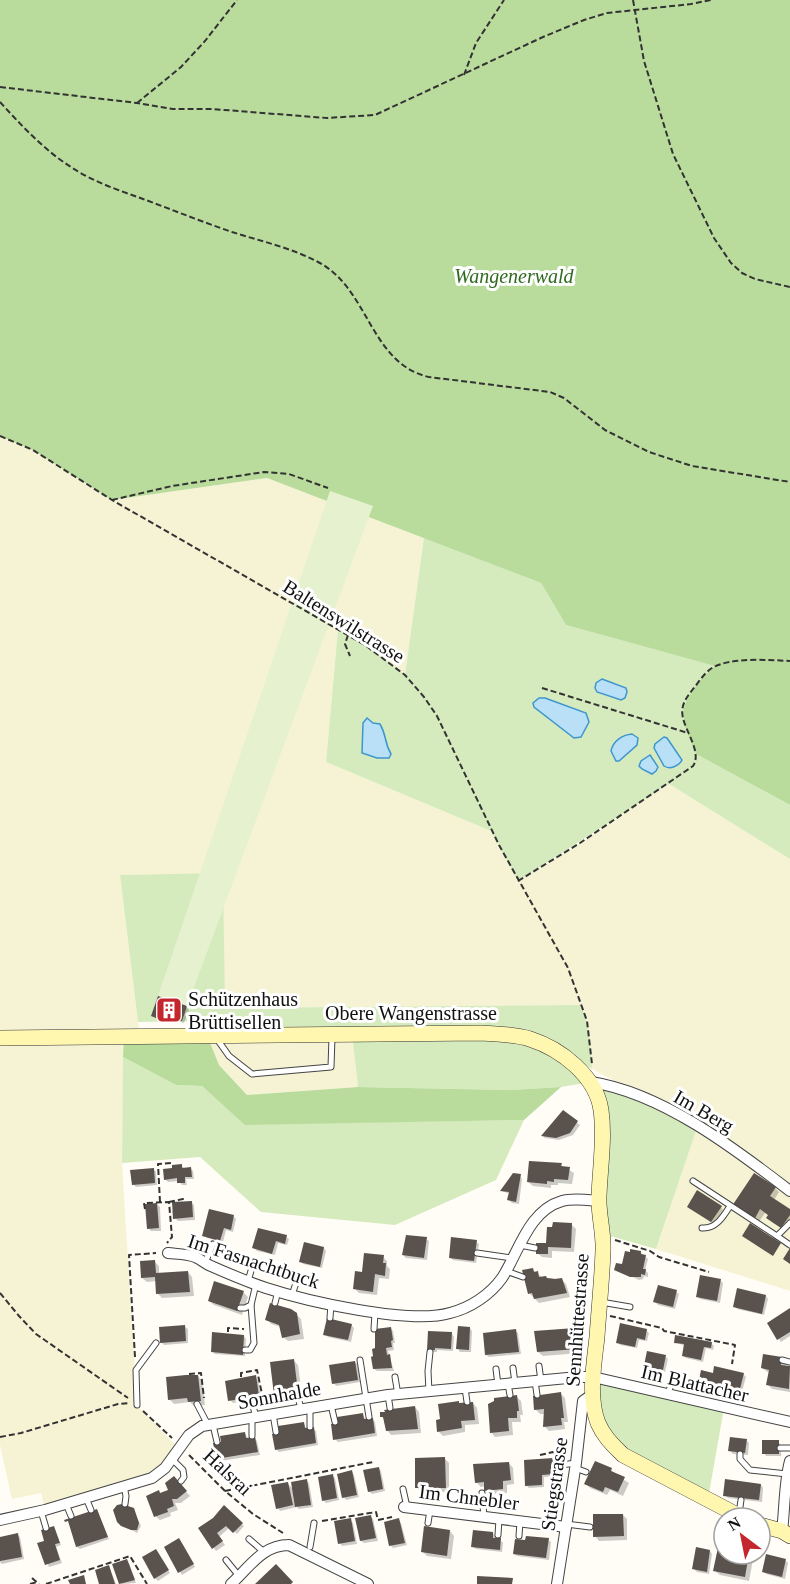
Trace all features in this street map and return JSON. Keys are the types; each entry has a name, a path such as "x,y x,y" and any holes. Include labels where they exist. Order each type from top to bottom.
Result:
{"street":[{"name":"Obere Wangenstrasse","path":"0,1038 481,1033 509,1035 531,1040 547,1048 582,1071 591,1082"},
{"name":"Im Berg","path":"591,1082 627,1090 698,1125 743,1155 790,1191"},
{"name":"Sennhüttestrasse","path":"591,1082 602,1116 598,1201 603,1234 602,1308 593,1377 593,1394 598,1422 607,1440 623,1455 719,1506"},
{"name":"Im Fasnachtbuck","path":"168,1248 196,1257 252,1282 292,1295 406,1316 448,1314 474,1304 493,1288 540,1214 561,1201 598,1201"},
{"name":"Sonnhalde","path":"0,1520 41,1511 152,1478 165,1468 189,1435 202,1426 367,1398 593,1377"},
{"name":"Im Blattacher","path":"593,1377 790,1422"},
{"name":"Stiegstrasse","path":"558,1584 566,1526 579,1468 583,1401 593,1394"},
{"path":"786,1534 787,1474 790,1461"},
{"name":"Im Chnebler","path":"405,1507 566,1526"},
{"path":"235,1580 264,1552 277,1545 290,1545 368,1584"}],"lane":[{"path":"214,1035 229,1056 252,1074 331,1067 332,1034"},
{"path":"693,1181 790,1245"},
{"path":"702,1228 714,1226 730,1206"},
{"path":"777,1236 790,1223"},
{"path":"519,1244 535,1248"},
{"path":"206,1263 213,1245"},
{"path":"477,1253 512,1258"},
{"path":"245,1350 250,1350 254,1343 251,1305 253,1264"},
{"path":"506,1270 523,1277"},
{"path":"292,1295 298,1277"},
{"path":"275,1303 278,1291"},
{"path":"330,1318 331,1304"},
{"path":"240,1308 251,1305"},
{"path":"602,1308 630,1307"},
{"path":"374,1329 375,1311"},
{"path":"137,1406 136,1371 156,1343"},
{"path":"429,1392 430,1352"},
{"path":"360,1360 369,1417"},
{"path":"782,1360 790,1362"},
{"path":"537,1395 539,1366"},
{"path":"507,1384 513,1368"},
{"path":"496,1370 507,1384 510,1395"},
{"path":"390,1408 395,1377"},
{"path":"668,1395 673,1378"},
{"path":"465,1388 466,1402"},
{"path":"297,1393 305,1408 310,1427"},
{"path":"251,1399 276,1432"},
{"path":"331,1404 335,1422"},
{"path":"198,1406 217,1442"},
{"path":"252,1436 262,1416"},
{"path":"780,1448 790,1448"},
{"path":"740,1454 740,1460 750,1470 787,1474"},
{"path":"172,1459 183,1470 184,1477 181,1481"},
{"path":"556,1466 579,1468"},
{"path":"124,1486 126,1496 124,1504"},
{"path":"403,1489 405,1507"},
{"path":"482,1493 483,1517"},
{"path":"86,1498 91,1510"},
{"path":"741,1500 741,1506"},
{"path":"66,1504 72,1516"},
{"path":"428,1523 430,1510"},
{"path":"41,1511 46,1527"},
{"path":"498,1535 499,1519"},
{"path":"519,1536 520,1522"},
{"path":"310,1547 314,1523"},
{"path":"566,1526 590,1527"},
{"path":"249,1539 264,1552"},
{"path":"226,1560 235,1580"}],"path":[{"path":"137,103 181,67 206,42 237,0"},
{"path":"464,75 476,44 504,0"},
{"path":"633,0 644,61 673,154 714,238 731,263 742,273 756,279 790,287"},
{"path":"0,87 173,109 212,109 327,118 375,115 573,24 607,13 711,0"},
{"path":"0,102 25,129 71,167 106,185 204,223 309,257 326,266 346,285 393,358 414,373 429,377 550,392 564,398 590,420 615,436 657,455 692,466 790,482"},
{"name":"Baltenswilstrasse","path":"0,436 33,450 112,500 348,635 395,667 418,689 431,705 444,728 489,826 518,881 558,948 578,992 589,1032 592,1053 591,1082"},
{"path":"112,500 172,486 264,472 289,474 328,488"},
{"path":"348,635 345,644 350,656"},
{"path":"518,881 580,843 692,768 697,757 682,717 683,706 703,676 711,669 720,664 745,661 790,661"},
{"path":"542,688 688,733"},
{"path":"160,1202 158,1164 171,1162 172,1165"},
{"path":"145,1209 144,1203 183,1199 183,1201"},
{"path":"136,1371 129,1255 168,1248 172,1237 169,1202"},
{"path":"609,1238 650,1251 659,1257 709,1272"},
{"name":"Halsrai","path":"0,1293 36,1334 116,1388 181,1446 225,1491 253,1514 310,1547"},
{"path":"602,1308 662,1328 664,1331 735,1345 732,1364"},
{"path":"228,1332 228,1328 253,1330"},
{"path":"241,1377 241,1373 257,1370 262,1416"},
{"path":"189,1374 201,1373 205,1401 198,1406"},
{"path":"0,1437 21,1433 118,1404 130,1403 137,1406"},
{"path":"540,1455 553,1452 556,1455 556,1466"},
{"path":"225,1491 373,1462"},
{"path":"314,1523 376,1512 378,1520 392,1516"},
{"path":"46,1584 130,1556 147,1584"},
{"path":"32,1578 38,1583"},
{"path":"30,1584 38,1583"}],"shaded area":[{"path":"0,436 33,450 112,500 267,478 424,537 405,675 377,653 338,629 326,762 491,831 518,881 669,784 790,859 790,1291 656,1249 698,1125 592,1069 589,1033 582,1005 224,1008 223,874 120,875 139,1030 0,1033"},
{"path":"352,1034 358,1087 247,1095 219,1065 207,1035"},
{"path":"124,1037 122,1163 137,1405 175,1445 163,1465 148,1474 44,1505 41,1493 12,1499 0,1445 0,1038"}],"green space":[{"name":"Wangenerwald","path":"0,0 790,0 790,805 696,754 685,727 683,713 697,684 715,666 566,625 541,583 267,478 112,500 33,450 0,436"},
{"path":"330,491 373,506 187,1006 158,996"},
{"path":"424,537 541,583 566,625 716,666 700,681 685,705 683,713 688,735 696,754 790,805 790,859 669,784 518,881 491,831 326,762 338,629 377,653 405,675"},
{"path":"223,873 225,1008 582,1005 589,1033 592,1069 535,1035 215,1030 214,1021 138,1022 120,875"},
{"path":"352,1034 509,1035 604,1084 698,1125 656,1249 603,1234 602,1134 591,1082 561,1087 511,1090 358,1087"},
{"path":"207,1035 219,1065 247,1095 358,1087 511,1090 561,1087 524,1120 245,1125 202,1086 176,1085 123,1057 124,1037"},
{"path":"123,1057 176,1085 202,1086 245,1124 524,1120 496,1180 395,1225 261,1212 200,1157 122,1163"},
{"path":"593,1377 724,1408 708,1499 607,1440"}],"water":[{"path":"602,679 626,688 625,698 621,700 597,692 596,683"},
{"path":"539,698 545,698 586,713 589,722 581,737 574,738 534,707 533,703"},
{"path":"367,718 373,723 380,724 391,754 389,758 377,758 362,753 363,723"},
{"path":"632,734 638,738 637,745 619,761 616,761 611,751 614,744 621,737"},
{"path":"664,737 682,760 674,767 664,766 654,748 655,744"},
{"path":"650,755 658,767 652,774 639,766 641,761"}],"building":[{"name":"Schützenhaus Brüttisellen","path":"158,996 187,1006 182,1021 163,1015 161,1020 151,1016"},
{"path":"563,1110 578,1121 570,1133 556,1138 541,1136"},
{"path":"529,1161 562,1163 561,1166 570,1167 568,1180 554,1179 554,1182 547,1181 547,1184 527,1182"},
{"path":"182,1164 182,1168 191,1167 192,1177 185,1177 185,1183 177,1183 177,1178 164,1180 163,1169"},
{"path":"154,1168 155,1183 132,1185 130,1170"},
{"path":"513,1173 521,1174 516,1202 507,1200 509,1192 500,1191"},
{"path":"754,1173 776,1187 770,1196 790,1209 790,1215 781,1228 766,1218 768,1215 760,1209 754,1220 732,1206"},
{"path":"697,1190 722,1206 711,1222 687,1207"},
{"path":"192,1201 193,1217 173,1219 172,1202"},
{"path":"157,1203 159,1228 147,1229 145,1204"},
{"path":"209,1209 234,1215 231,1230 224,1228 220,1241 202,1236"},
{"path":"553,1222 572,1223 571,1248 548,1247 548,1254 536,1254 536,1243 546,1243 547,1227 552,1227"},
{"path":"750,1223 781,1243 773,1256 742,1236"},
{"path":"258,1228 287,1235 285,1244 276,1241 272,1254 252,1248"},
{"path":"406,1235 427,1237 424,1258 402,1255"},
{"path":"451,1237 477,1240 474,1261 449,1258"},
{"path":"304,1242 324,1247 320,1267 299,1262"},
{"path":"790,1248 790,1264 783,1259"},
{"path":"630,1249 641,1251 641,1254 646,1255 643,1269 646,1269 645,1275 641,1274 641,1277 630,1277 614,1270 616,1263 622,1264 625,1251 630,1252"},
{"path":"364,1253 384,1255 383,1263 386,1263 385,1276 375,1274 373,1292 353,1289 355,1271 362,1272"},
{"path":"155,1260 156,1273 188,1271 190,1292 156,1294 155,1277 141,1278 140,1261"},
{"path":"533,1268 534,1272 538,1271 539,1277 562,1278 567,1293 534,1299 532,1293 528,1294 522,1270"},
{"path":"700,1275 721,1279 717,1301 696,1297"},
{"path":"214,1281 244,1291 237,1311 208,1301"},
{"path":"658,1285 677,1290 673,1307 653,1302"},
{"path":"737,1288 766,1295 762,1314 733,1307"},
{"path":"270,1303 297,1313 300,1334 282,1338 279,1325 265,1320"},
{"path":"790,1308 790,1332 777,1340 767,1323"},
{"path":"327,1318 352,1324 348,1340 323,1335"},
{"path":"620,1323 647,1329 645,1340 637,1338 635,1347 616,1343"},
{"path":"185,1325 186,1341 160,1343 159,1327"},
{"path":"458,1326 470,1327 469,1350 456,1349"},
{"path":"391,1327 392,1347 386,1348 387,1355 390,1354 392,1368 373,1369 371,1357 373,1356 372,1349 375,1348 375,1329"},
{"path":"575,1328 577,1349 537,1352 534,1331"},
{"path":"516,1329 519,1352 485,1355 483,1333"},
{"path":"428,1331 452,1332 451,1349 427,1350"},
{"path":"212,1332 244,1335 243,1355 211,1352"},
{"path":"675,1335 712,1342 711,1348 704,1347 701,1360 682,1356 684,1344 674,1343"},
{"path":"647,1351 666,1355 663,1370 658,1369 657,1373 643,1370"},
{"path":"763,1354 782,1357 781,1365 790,1366 789,1389 766,1385 769,1370 761,1368"},
{"path":"294,1359 298,1392 274,1395 270,1362"},
{"path":"355,1361 358,1380 332,1384 329,1365"},
{"path":"714,1366 744,1373 740,1389 699,1380 701,1370 713,1373"},
{"path":"198,1375 201,1401 188,1402 187,1398 168,1400 166,1377"},
{"path":"256,1375 259,1396 228,1401 225,1381"},
{"path":"561,1392 564,1418 561,1418 562,1425 543,1427 544,1409 534,1410 533,1396"},
{"path":"517,1395 519,1411 517,1411 517,1418 508,1418 509,1431 490,1433 488,1404 494,1401 494,1398"},
{"path":"459,1401 459,1403 473,1402 475,1420 461,1421 462,1428 437,1432 436,1420 440,1419 438,1404"},
{"path":"415,1406 418,1429 386,1431 380,1412"},
{"path":"363,1413 364,1419 373,1418 375,1433 333,1440 331,1424 338,1423 337,1417"},
{"path":"304,1422 305,1428 314,1427 316,1443 275,1450 272,1434 279,1433 278,1426"},
{"path":"245,1432 246,1438 255,1437 258,1452 216,1459 213,1443 221,1442 220,1436"},
{"path":"730,1437 747,1439 745,1453 728,1451"},
{"path":"762,1440 779,1440 779,1454 762,1454"},
{"path":"445,1457 446,1488 415,1488 415,1458"},
{"path":"553,1458 554,1474 542,1475 542,1485 525,1486 524,1460"},
{"path":"595,1461 612,1468 611,1471 625,1477 618,1492 605,1487 603,1492 584,1484"},
{"path":"509,1462 511,1480 503,1481 503,1489 484,1491 484,1482 475,1483 473,1464"},
{"path":"379,1467 383,1489 368,1492 363,1470"},
{"path":"352,1470 357,1495 342,1498 337,1474"},
{"path":"333,1474 337,1498 322,1501 318,1477"},
{"path":"174,1476 187,1491 177,1499 172,1499 174,1506 167,1509 168,1512 154,1517 146,1496 159,1490 160,1493 168,1490 165,1483"},
{"path":"307,1479 311,1505 295,1507 291,1482"},
{"path":"725,1479 761,1484 759,1500 723,1496"},
{"path":"288,1482 293,1505 276,1509 271,1485"},
{"path":"122,1504 134,1508 139,1523 137,1530 121,1526 117,1522 113,1510 117,1505"},
{"path":"224,1505 243,1523 233,1533 226,1526 217,1533 223,1541 212,1549 198,1528 213,1518"},
{"path":"97,1509 108,1537 76,1547 68,1521 64,1520"},
{"path":"593,1514 623,1514 624,1536 593,1537"},
{"path":"371,1515 376,1538 360,1541 355,1518"},
{"path":"351,1518 355,1541 338,1544 334,1521"},
{"path":"399,1518 405,1543 389,1546 384,1522"},
{"path":"54,1526 60,1543 55,1544 60,1560 45,1565 37,1543 44,1541 41,1530"},
{"path":"424,1526 450,1530 447,1556 421,1552"},
{"path":"473,1530 493,1532 493,1538 501,1538 500,1550 471,1547"},
{"path":"18,1533 22,1557 0,1561 0,1537"},
{"path":"526,1536 549,1538 546,1558 513,1554 515,1539 525,1540"},
{"path":"179,1538 194,1564 178,1573 164,1547"},
{"path":"696,1547 710,1550 707,1572 692,1569"},
{"path":"156,1549 169,1570 154,1579 142,1557"},
{"path":"772,1556 786,1559 782,1577 762,1572 763,1566 772,1566"},
{"path":"127,1559 135,1580 119,1584 112,1564"},
{"path":"276,1564 293,1582 291,1584 255,1584"},
{"path":"109,1565 115,1584 99,1584 95,1570"},
{"path":"714,1566 747,1566 745,1577 713,1571"},
{"path":"84,1575 86,1584 70,1584 68,1580"},
{"path":"477,1576 513,1578 512,1584 477,1584"}],"place":[{"name":"Schützenhaus Brüttisellen","path":"169,1010"}]}
